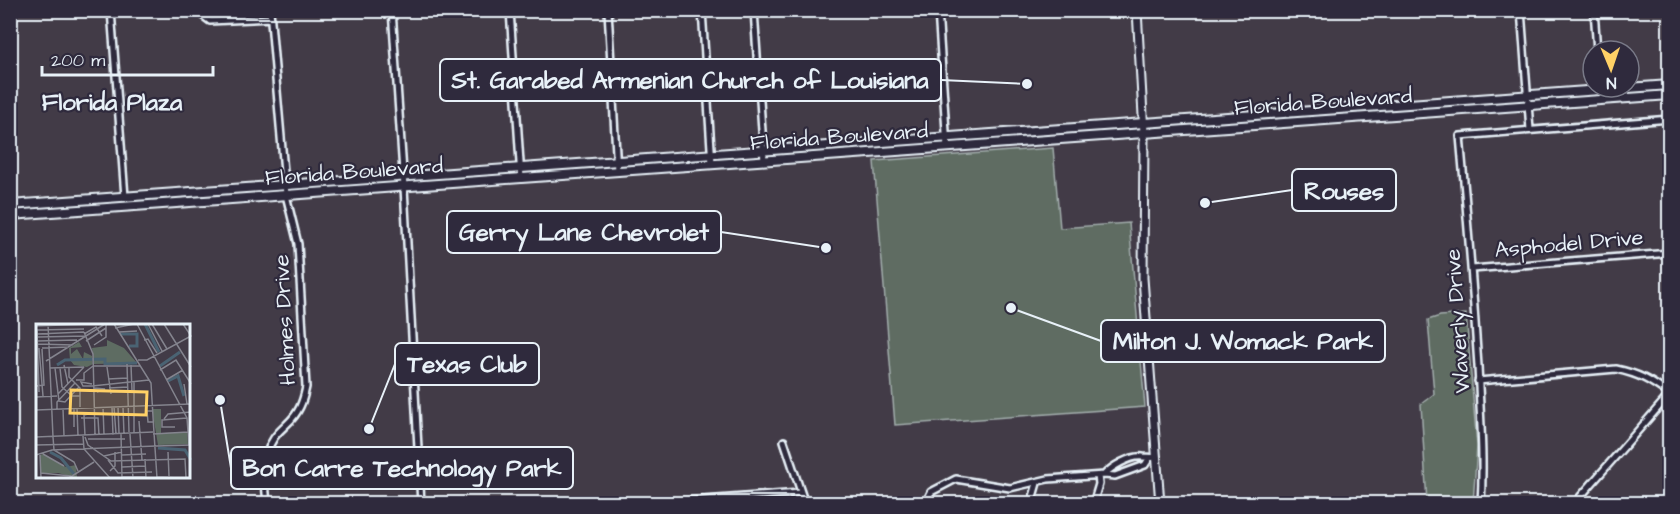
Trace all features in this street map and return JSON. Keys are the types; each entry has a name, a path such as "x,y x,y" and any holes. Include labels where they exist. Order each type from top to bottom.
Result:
{"main road":[{"name":"Florida Boulevard","path":"1641,86 1670,85"},
{"name":"Florida Boulevard","path":"10,205 1581,90"},
{"name":"Florida Boulevard","path":"10,215 1670,94"},
{"path":"1271,113 1272,123"},
{"path":"884,141 884,152"},
{"path":"353,190 380,183 382,178"},
{"path":"47,202 48,213"}],"street":[{"path":"111,10 125,197"},
{"path":"201,10 201,15 210,21 271,18"},
{"name":"Holmes Drive","path":"267,504 265,474 267,454 274,437 302,405 306,387 297,240 286,195 270,10"},
{"path":"392,10 421,504"},
{"path":"510,10 521,178"},
{"path":"608,10 617,171"},
{"path":"702,10 712,164"},
{"path":"754,10 764,161"},
{"path":"938,10 947,147"},
{"path":"1137,10 1144,133 1143,278 1160,504"},
{"path":"1521,10 1530,130 1670,119"},
{"path":"1594,10 1596,39"},
{"name":"Waverly Drive","path":"1481,504 1483,471 1472,268 1460,136 1530,130"},
{"name":"Asphodel Drive","path":"1472,268 1670,253"},
{"path":"1478,381 1616,369 1635,373 1650,380 1669,394 1574,504"},
{"path":"784,441 805,504"},
{"path":"1093,504 1101,476 1111,466 1141,456 1149,459 1157,457"},
{"path":"929,504 928,498 931,492 956,479 998,488 1010,488 1048,479 1115,476 1145,465 1149,459"},
{"path":"1031,504 1037,483"},
{"path":"648,504 800,493"}],"green space":[{"path":"1053,148 1060,228 1129,223 1145,407 895,425 874,161"},
{"path":"1466,314 1477,446 1473,503 1427,503 1421,404 1434,394 1428,320 1440,316"}],"place":[{"name":"St. Garabed Armenian Church of Louisiana","path":"1027,84"},
{"name":"Rouses","path":"1205,203"},
{"name":"Gerry Lane Chevrolet","path":"826,248"},
{"name":"Milton J. Womack Park","path":"1011,308"},
{"name":"Bon Carre Technology Park","path":"220,400"},
{"name":"Texas Club","path":"369,429"}],"district":[{"name":"Florida Plaza","path":"112,103"}]}
